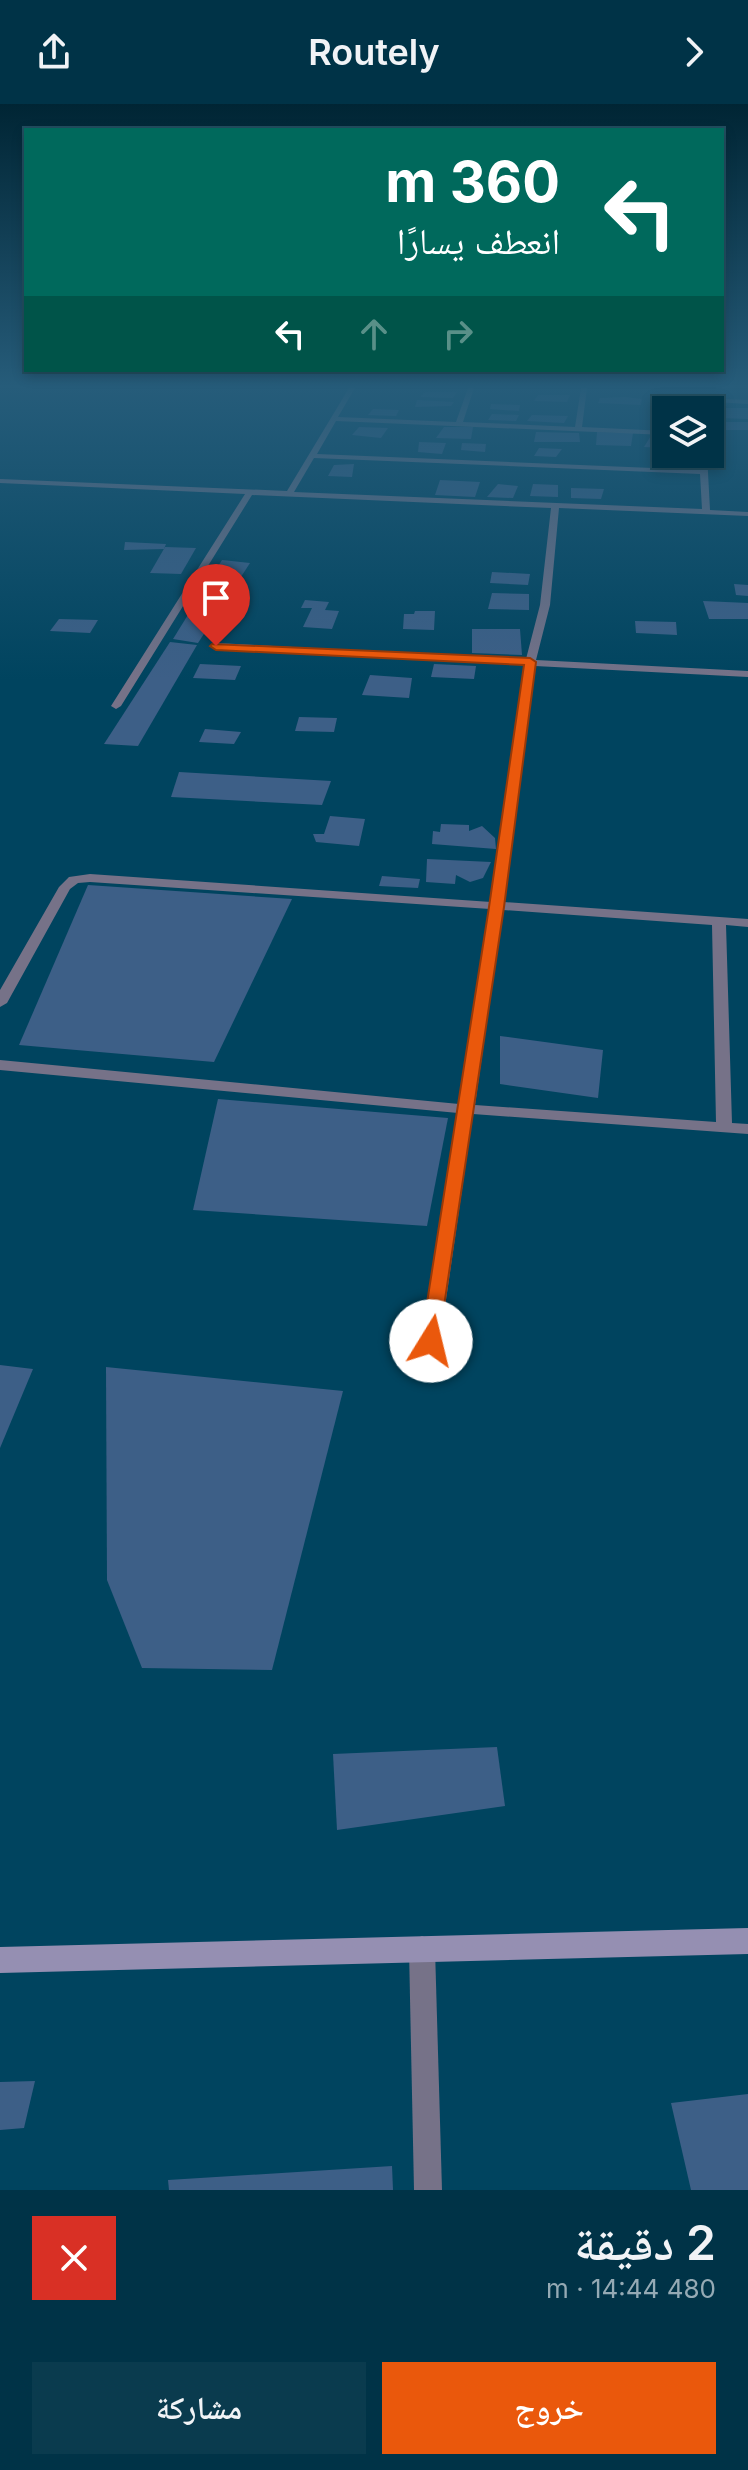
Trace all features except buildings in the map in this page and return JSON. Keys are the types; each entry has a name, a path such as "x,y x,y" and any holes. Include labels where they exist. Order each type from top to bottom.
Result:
{"street":[{"path":"99,485 748,514"},
{"path":"289,494 294,485"},
{"path":"704,485 706,512"},
{"path":"116,706 250,492"},
{"path":"431,1341 497,907 530,662 545,605 555,505"},
{"path":"216,646 748,674"},
{"path":"0,1003 65,887 74,880 109,879 748,923"},
{"path":"719,921 724,1127"},
{"path":"0,1065 466,1109 748,1129"},
{"path":"0,1960 748,1941"},
{"path":"422,1949 428,2190"}],"route":[{"path":"216,646 530,662 497,907 431,1341"}]}
